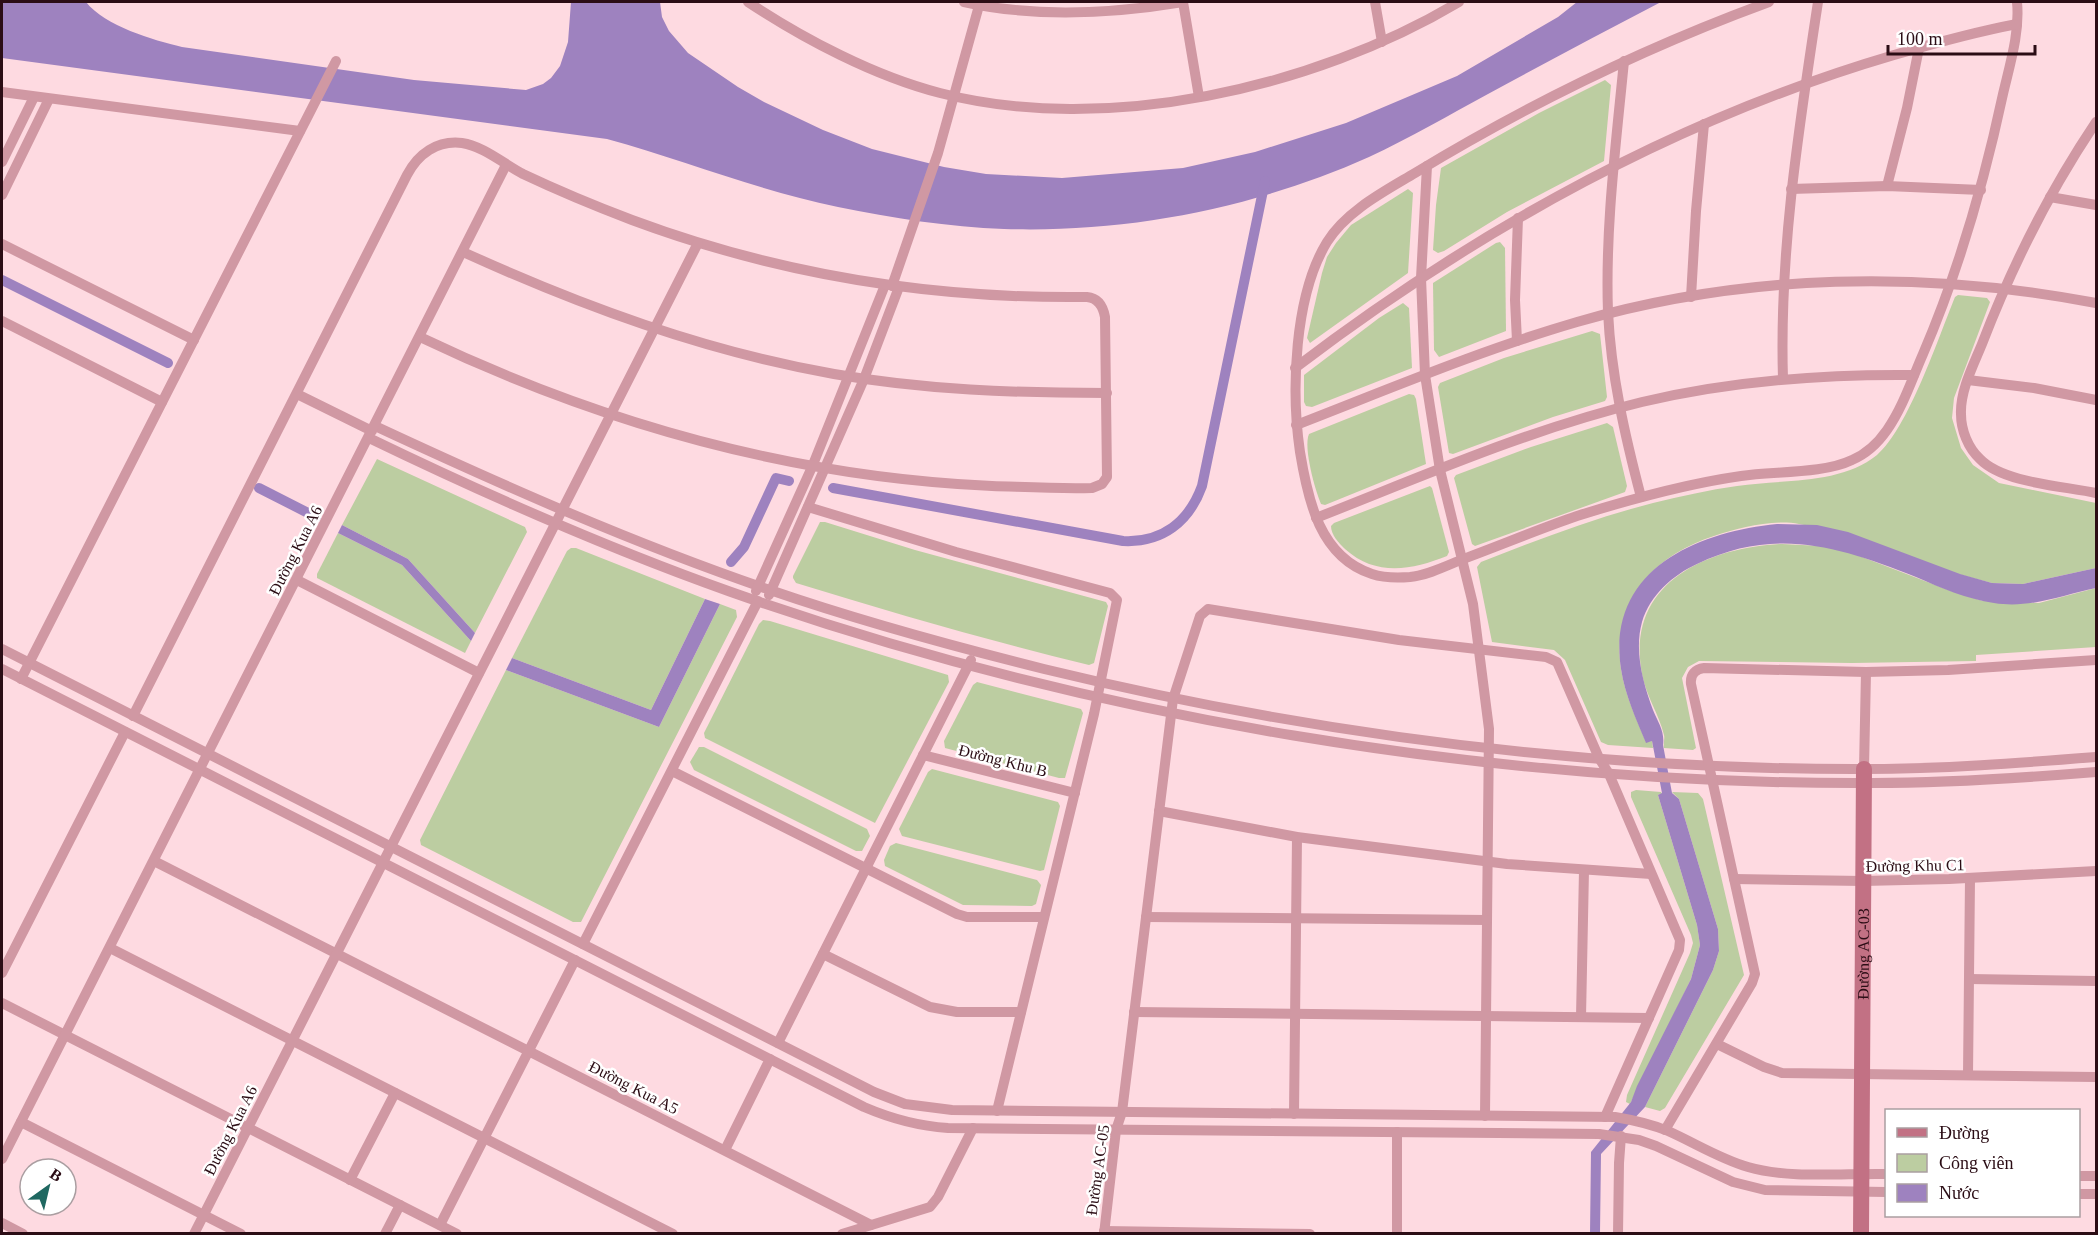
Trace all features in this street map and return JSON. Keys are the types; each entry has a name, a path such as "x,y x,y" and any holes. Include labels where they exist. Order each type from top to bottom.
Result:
{"street":[{"path":"748,2 793,29 871,68 920,87 954,97 1020,106 1067,108 1131,105 1199,97 1240,89 1298,73 1382,42 1459,2"},
{"path":"964,2 1027,11 1079,12 1141,8 1183,2 1199,97"},
{"path":"1375,2 1382,42"},
{"path":"1769,2 1711,24 1624,62 1527,110 1427,165 1350,215 1330,236 1320,255 1307,293 1295,368 1296,425 1302,467 1316,518 1337,553 1358,568 1380,576 1415,576 1572,518 1641,496 1736,477 1830,467 1852,460 1869,449 1885,434 1896,414 1951,283 1981,190 2000,111 2017,24 2017,2"},
{"path":"1783,379 1784,284 1791,189 1818,2"},
{"path":"583,944 758,601 771,590 864,379 892,286 938,153 980,3"},
{"path":"1295,368 1420,278 1518,218 1614,166 1704,124 1805,84 1919,48 1989,29 2017,24"},
{"path":"1887,186 1907,108 1919,48"},
{"path":"21,680 336,61"},
{"path":"1624,62 1614,166 1608,314 1619,408 1641,496"},
{"path":"2,92 300,131"},
{"path":"2,162 34,97"},
{"path":"2,195 49,99"},
{"path":"2097,122 2050,197 2004,288 1968,380 1961,405 1961,422 1969,445 1980,459 2002,474 2097,493"},
{"path":"1691,297 1704,124"},
{"path":"133,716 407,175 418,158 439,145 460,143 476,148 506,165 596,206 698,243 784,265 892,286 986,295 1087,297 1096,300 1102,307 1105,317 1108,471 1105,480 1098,487 1086,488 965,484 903,479 812,467 717,446 610,415 510,378 420,337"},
{"name":"Đường Kua A6","path":"2,1159 506,165"},
{"path":"1427,165 1420,278 1425,375 1440,470 1463,559 1480,650 1490,748 1485,1116"},
{"path":"1791,189 1887,186 1981,190"},
{"path":"2050,197 2097,205"},
{"path":"1516,342 1518,218"},
{"name":"Đường Kua A6","path":"194,1233 698,243"},
{"path":"2,244 194,340"},
{"path":"463,252 534,284 654,330 742,354 864,379 994,391 1107,393"},
{"path":"1296,425 1516,342 1608,314 1691,297 1784,284 1864,280 1951,283 2004,288 2097,303"},
{"path":"758,601 758,586 812,467 849,377 892,286"},
{"path":"2,321 162,402"},
{"path":"1316,518 1552,429 1619,408 1720,387 1783,379 1850,375 1914,375"},
{"path":"1968,380 2034,388 2097,400"},
{"path":"297,394 555,523 758,601 969,664 1171,713 1329,740 1490,762 1609,774 1711,779 2097,772"},
{"path":"372,432 668,553 758,586 975,652 1173,699 1318,725 1490,748 1652,762 1864,776 2097,757"},
{"path":"808,507 946,549 1113,594 1118,603 1075,794 997,1111"},
{"path":"297,580 479,673"},
{"name":"Đường AC-05","path":"1104,1232 1116,1130 1122,1112 1173,699 1200,616 1208,609 1358,634 1555,660 1599,758"},
{"path":"2,649 874,1092 905,1104 944,1110 997,1111 1610,1117 1635,1120 1665,1130 1730,1160 1760,1170 1789,1173 1885,1174"},
{"path":"778,1043 975,652"},
{"path":"1665,1130 1717,1044 1755,974 1711,779 1691,684 1692,675 1704,668 1866,672 1948,670 2097,660"},
{"path":"2,669 864,1107 897,1120 932,1127 973,1128 1599,1134 1621,1136 1656,1146 1715,1174 1750,1187 1781,1191 1885,1192"},
{"name":"Đường AC-03","path":"1861,1233 1866,672"},
{"path":"2,973 125,732"},
{"name":"Đường Khu B","path":"924,755 1075,794"},
{"path":"1599,758 1609,774 1680,943 1610,1117"},
{"path":"672,771 962,916 1044,917"},
{"path":"1159,811 1297,837 1488,861 1651,874"},
{"path":"1294,1114 1297,837"},
{"path":"154,861 529,1051"},
{"path":"1581,1017 1584,870"},
{"name":"Đường Khu C1","path":"1734,879 1863,881 1970,879 2097,871"},
{"path":"1968,1075 1970,879"},
{"path":"1146,917 1487,921"},
{"path":"110,948 673,1233"},
{"path":"823,954 930,1007 957,1012 1021,1012"},
{"path":"440,1225 575,960"},
{"path":"1969,980 2097,981"},
{"path":"2,1003 457,1233"},
{"path":"1134,1012 1649,1018"},
{"path":"1717,1044 1776,1071 2097,1077"},
{"name":"Đường Kua A5","path":"529,1051 871,1225"},
{"path":"725,1150 770,1059"},
{"path":"351,1180 395,1093"},
{"path":"21,1122 240,1233"},
{"path":"842,1233 930,1207 938,1197 973,1128"},
{"path":"1397,1132 1397,1233"},
{"path":"1618,1233 1618,1163 1621,1136"},
{"path":"2080,1176 2097,1176"},
{"path":"2080,1194 2097,1194"},
{"path":"385,1233 400,1205"},
{"path":"2,1223 22,1233"},
{"path":"1104,1232 1311,1233"}],"green space":[{"path":"1605,80 1611,85 1604,161 1507,212 1444,251 1438,253 1433,250 1441,168 1539,113"},
{"path":"1408,189 1413,193 1408,273 1310,343 1307,338 1327,257 1351,225"},
{"path":"1500,242 1505,248 1506,331 1439,357 1434,350 1433,283"},
{"path":"1958,295 1987,298 1990,302 1954,398 1952,418 1961,448 1973,465 1999,483 2096,503 2096,568 2023,584 1992,583 1799,524 1767,523 1714,536 1672,556 1655,569 1641,584 1630,602 1623,622 1620,645 1625,688 1646,742 1652,741 1653,748 1608,745 1601,742 1565,660 1554,650 1492,642 1477,567 1481,562 1566,530 1631,509 1726,488 1829,476 1862,465 1877,455 1889,442 1911,404 1955,297"},
{"path":"1403,303 1409,308 1412,368 1312,407 1306,406 1304,375 1379,318"},
{"path":"1592,331 1600,334 1607,397 1605,401 1553,417 1453,454 1449,453 1438,387 1440,383 1504,358"},
{"path":"1409,394 1414,395 1416,399 1426,464 1325,505 1321,504 1309,458 1309,434"},
{"path":"1607,423 1613,427 1627,486 1625,492 1475,546 1472,544 1454,478 1456,475 1531,447"},
{"path":"377,459 525,527 527,532 475,633 408,559 342,525"},
{"path":"1430,486 1449,552 1447,556 1421,565 1382,567 1357,558 1334,536 1331,526 1334,523"},
{"path":"820,522 1106,602 1108,606 1094,663 1089,665 1015,646 796,583 793,576"},
{"path":"338,533 402,565 471,641 465,653 317,578"},
{"path":"1782,544 1821,546 1849,552 1983,601 2039,603 2096,588 2096,647 1976,655 1976,661 1852,663 1699,661 1688,667 1682,678 1696,748 1693,750 1664,748 1662,727 1646,690 1642,674 1640,642 1646,616 1659,594 1677,576 1700,563 1726,553"},
{"path":"571,548 705,599 651,710 512,658 567,551"},
{"path":"720,604 736,610 737,617 581,922 573,922 421,845 420,840 506,670 659,727"},
{"path":"763,620 948,675 949,682 875,823 705,738 704,733"},
{"path":"977,682 1081,709 1083,713 1065,778 945,748 944,741 973,685"},
{"path":"699,747 704,747 867,829 870,836 862,851 856,851 694,770 690,762"},
{"path":"932,769 1058,802 1060,806 1044,870 1040,871 902,836 899,829 928,772"},
{"path":"1636,790 1661,792 1662,794 1658,795 1697,925 1700,945 1691,979 1630,1104 1626,1102 1627,1095 1693,943 1631,797 1631,792"},
{"path":"1672,792 1698,793 1703,799 1744,975 1665,1108 1660,1111 1645,1107 1713,970 1719,951 1718,929 1679,799"},
{"path":"896,843 1037,880 1041,885 1036,904 1032,906 963,905 885,866 884,860 890,846"}],"water":[{"path":"2,2 86,2 94,11 117,25 182,47 414,80 526,90 543,84 560,66 568,42 571,2 660,2 662,17 669,31 688,53 764,102 823,130 872,149 944,167 986,174 1062,178 1183,168 1255,152 1346,123 1457,76 1558,17 1577,2 1661,2 1399,142 1326,175 1236,203 1191,214 1098,227 1004,229 942,224 838,207 779,193 607,139 2,58"},
{"path":"1777,524 1817,525 1848,532 1960,574 1992,583 2023,584 2096,568 2096,588 2033,603 1994,603 1954,593 1861,557 1808,545 1781,544 1754,546 1726,552 1679,574 1657,595 1642,622 1639,644 1641,667 1649,700 1662,731 1672,793 1679,799 1718,929 1719,951 1713,970 1645,1107 1601,1154 1600,1233 1590,1234 1591,1152 1631,1102 1691,979 1700,945 1697,925 1658,795 1662,793 1652,741 1646,743 1625,688 1621,669 1620,635 1628,606 1642,582 1663,562 1688,547 1716,536 1746,528"},
{"path":"342,525 408,559 475,633 471,641 402,565 338,533"},
{"path":"705,599 720,604 659,727 506,670 512,658 651,710"}],"waterway":[{"path":"833,488 1123,541 1150,538 1172,528 1190,510 1202,486 1265,181"},
{"path":"2,280 168,363"},
{"path":"731,562 744,547 776,478 789,481"},
{"path":"259,488 316,517"}]}
